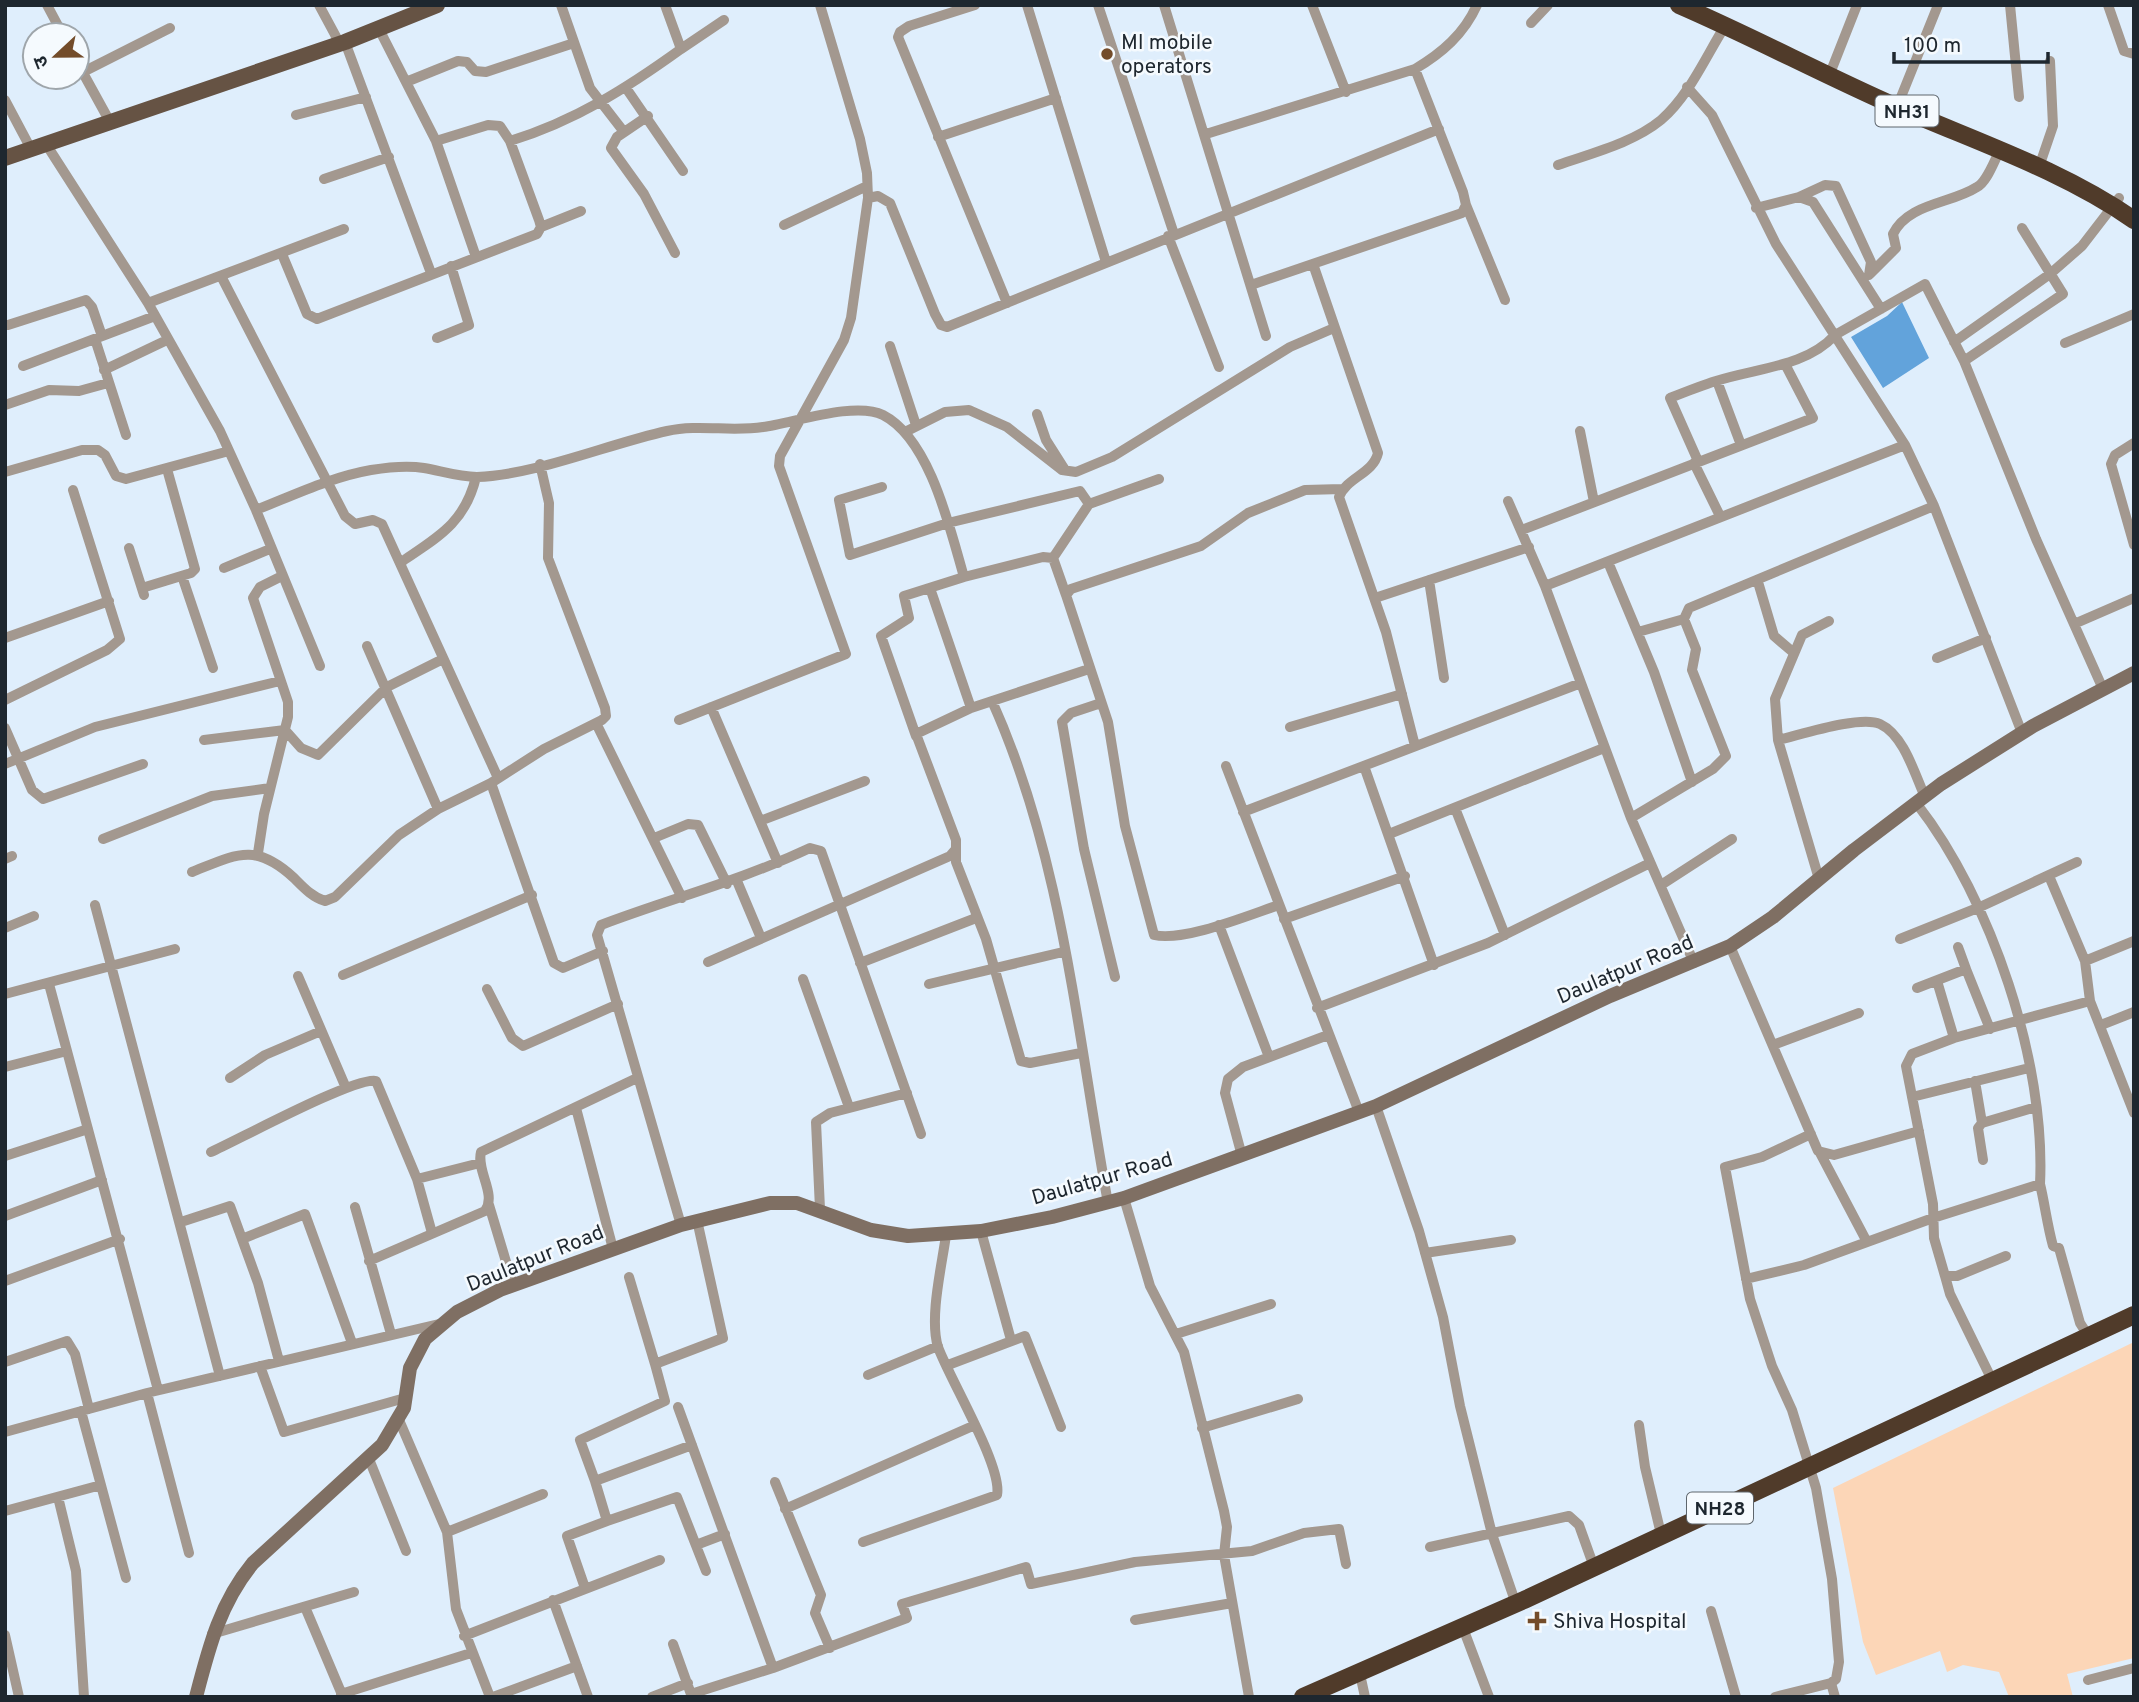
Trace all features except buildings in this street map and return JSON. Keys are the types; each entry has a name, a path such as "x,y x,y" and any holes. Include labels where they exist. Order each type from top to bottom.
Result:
{"highway":[{"name":"NH31","path":"1692,7 1831,71"},
{"name":"NH31","path":"1692,7 1725,26 2041,162 2122,204 2134,220"},
{"name":"NH31","path":"1899,101 2000,150 2041,162"},
{"name":"NH28","path":"1303,1697 1516,1604 2134,1315"}],"main road":[{"path":"5,158 343,43 437,5"}],"street":[{"path":"47,5 56,21"},
{"path":"319,5 343,43 366,97 431,273"},
{"path":"561,5 590,88 624,132"},
{"path":"665,5 681,49"},
{"path":"679,720 846,654 779,466 780,456 844,340 851,318 868,198 860,139 820,5"},
{"path":"975,5 909,26 900,32 898,37 1007,303"},
{"path":"1027,5 1106,262"},
{"path":"1098,5 1171,235 1219,367"},
{"path":"1164,5 1206,134 1266,336"},
{"path":"1312,5 1346,92"},
{"path":"1206,134 1415,69 1438,55 1468,24 1477,5"},
{"path":"1531,23 1548,5"},
{"path":"1831,71 1857,5"},
{"path":"1899,101 1938,5"},
{"path":"2010,5 2019,97"},
{"path":"2108,5 2123,51 2134,54"},
{"path":"510,141 564,122 626,89 724,20"},
{"path":"1558,165 1640,133 1661,120 1687,87 1725,26"},
{"path":"91,68 170,28"},
{"path":"379,29 436,141 475,257"},
{"path":"406,82 458,61 467,62 475,71 481,72 574,43"},
{"path":"2041,162 2053,126 2050,61"},
{"path":"1415,69 1505,300"},
{"path":"91,87 110,122"},
{"path":"1687,87 1712,115 1756,208 1905,445 1934,506 2022,733"},
{"path":"626,89 648,116 683,171"},
{"path":"296,115 366,97"},
{"path":"938,138 1056,98"},
{"path":"5,100 148,303 229,451 320,666"},
{"path":"648,116 612,142 611,148 644,194 675,253"},
{"path":"436,141 488,125 500,126 510,141 541,227"},
{"path":"868,198 878,196 890,204 941,325 954,326 1229,211 1439,129"},
{"path":"1867,277 1896,248 1893,234 1901,222 1917,211 1980,186 2000,150"},
{"path":"324,179 389,157"},
{"path":"1756,208 1800,197 1825,185 1836,186 1871,262 1867,277"},
{"path":"784,225 867,186"},
{"path":"1800,197 1813,202 1867,277 1881,309"},
{"path":"1954,342 2050,274 2082,246 2122,204"},
{"path":"1251,285 1453,217 1462,213 1466,205"},
{"path":"282,254 307,314 317,319 537,234 541,227 581,211"},
{"path":"1964,361 2063,294 2022,228"},
{"path":"148,303 344,229"},
{"path":"1312,264 1378,453 1370,467 1342,489 1339,497 1341,510 1375,598 1415,746"},
{"path":"438,338 469,325 451,266"},
{"path":"221,276 325,482 349,522 355,524 379,520 401,562 494,780 558,967 563,968 603,951"},
{"path":"1720,516 1670,398 1717,381 1785,363 1824,347 1835,335 1925,284 1964,361 2036,539 2103,689"},
{"path":"8,325 81,300 92,307 104,370 126,435"},
{"path":"2065,343 2134,314"},
{"path":"23,366 155,316"},
{"path":"905,432 945,412 969,410 1007,427 1065,470 1076,472 1112,457 1290,347 1334,328"},
{"path":"104,370 167,340"},
{"path":"890,346 916,425"},
{"path":"1522,530 1813,418 1785,363"},
{"path":"1717,381 1741,445"},
{"path":"5,405 49,390 79,391 108,383"},
{"path":"256,510 325,482 401,466 476,477 540,464 669,430 701,426 759,428 852,411 872,411 883,415 905,432 925,464 948,523 964,577"},
{"path":"1037,414 1046,440 1065,470"},
{"path":"1580,431 1594,502"},
{"path":"2134,443 2115,456 2111,464 2134,545"},
{"path":"1545,586 1905,445"},
{"path":"5,472 90,449 105,455 120,479 229,451"},
{"path":"192,872 219,862 258,853 278,863 312,895 325,901 335,897 399,835 438,808 494,780 544,749 606,716 548,558 549,503 540,464"},
{"path":"129,548 143,591 195,569 167,469"},
{"path":"401,562 458,519 469,502 476,477"},
{"path":"1053,558 1089,504 1159,479"},
{"path":"882,487 839,500 850,555 948,523 1080,491 1089,504"},
{"path":"1066,595 1071,589 1200,546 1248,513 1305,490 1342,489"},
{"path":"5,700 117,644 120,633 73,491"},
{"path":"1508,500 1545,586 1631,818 1694,963"},
{"path":"1631,818 1723,761 1726,750 1692,670 1696,649 1684,613 1695,605 1758,582 1934,506"},
{"path":"1375,598 1529,547"},
{"path":"224,568 270,549"},
{"path":"1053,558 1043,557 964,577 904,596 909,618 881,636 956,840 956,862 986,939 1021,1061 1030,1063 1081,1053"},
{"path":"1053,558 1114,750 1125,825 1154,935 1170,936 1219,925 1279,905"},
{"path":"1608,562 1638,632 1692,782"},
{"path":"182,576 213,668"},
{"path":"258,853 270,788 285,730 288,702 253,598 260,587 282,576"},
{"path":"1429,580 1444,678"},
{"path":"1758,582 1774,636 1794,653"},
{"path":"930,588 971,708"},
{"path":"2074,624 2134,598"},
{"path":"5,638 109,601"},
{"path":"1638,632 1684,619"},
{"path":"1819,879 1779,740 1774,699 1801,635 1829,621"},
{"path":"1937,658 1986,638"},
{"path":"367,646 438,808"},
{"path":"285,730 301,748 318,755 387,687 443,659"},
{"path":"916,736 919,731 971,708 1089,669"},
{"name":"Daulatpur Road","path":"196,1697 212,1634 235,1585 253,1563 369,1459 398,1420 410,1368 417,1351 439,1324 457,1312 513,1285 681,1225 770,1203 797,1203 820,1209 871,1230 908,1236 981,1231 1124,1198 1376,1106 1610,996 1730,946 1921,800 2022,733 2134,673"},
{"path":"5,764 95,727 281,681"},
{"path":"1243,812 1581,684"},
{"path":"1290,727 1402,694"},
{"path":"992,701 1035,815 1061,915 1063,952 1108,1203"},
{"path":"1101,703 1071,713 1062,722 1084,849 1115,977"},
{"path":"711,707 778,863"},
{"path":"1779,740 1871,722 1882,724 1900,746 1921,800 1953,853 1980,907 2018,1020 2040,1131 2040,1184 2046,1208 2045,1217 2053,1246 2059,1248 2080,1323 2089,1337"},
{"path":"596,723 682,898"},
{"path":"5,728 32,790 43,799 143,764"},
{"path":"204,740 285,730"},
{"path":"1389,834 1604,748"},
{"path":"1226,766 1359,1112"},
{"path":"1364,766 1434,965"},
{"path":"760,821 865,781"},
{"path":"103,839 212,796 270,788"},
{"path":"1455,808 1506,935"},
{"path":"654,838 688,824 698,825 761,939"},
{"path":"1661,885 1732,839"},
{"path":"681,1225 597,935 601,925 732,883 810,848 821,851 921,1134"},
{"path":"708,962 950,856 956,849"},
{"path":"1900,939 1980,907 2077,862"},
{"path":"1317,1008 1506,935 1650,863"},
{"path":"2049,876 2085,961 2090,1001 2129,1085 2134,1113"},
{"path":"1284,919 1405,877"},
{"path":"344,975 532,895"},
{"path":"95,905 220,1376"},
{"path":"5,928 34,916"},
{"path":"860,963 976,918"},
{"path":"1219,925 1269,1057"},
{"path":"2085,961 2134,941"},
{"path":"1730,946 1818,1151 1867,1242"},
{"path":"1958,947 1990,1029"},
{"path":"5,994 175,949"},
{"path":"929,984 1063,952"},
{"path":"1917,988 1966,969"},
{"path":"298,976 346,1088"},
{"path":"803,979 849,1107"},
{"path":"1937,981 1954,1038"},
{"path":"49,984 120,1239 189,1553"},
{"path":"487,989 512,1038 523,1046 618,1004"},
{"path":"1993,1383 1950,1293 1936,1245 1907,1059 1912,1054 1954,1038 2090,1001"},
{"path":"2101,1025 2134,1012"},
{"path":"1773,1045 1859,1013"},
{"path":"230,1078 265,1055 321,1031"},
{"path":"1242,1156 1225,1087 1231,1074 1328,1035"},
{"path":"5,1067 67,1051"},
{"path":"1912,1097 2029,1068"},
{"path":"513,1285 489,1205 480,1163 481,1152 638,1078"},
{"path":"211,1153 346,1088 370,1080 376,1081 417,1179 432,1233"},
{"path":"1975,1081 1982,1123"},
{"path":"820,1209 816,1122 821,1116 849,1107 907,1093"},
{"path":"1376,1106 1425,1253 1443,1317 1460,1406 1492,1534 1516,1604"},
{"path":"1983,1160 1978,1128 1982,1123 2036,1107"},
{"path":"576,1108 613,1249"},
{"path":"5,1156 88,1129"},
{"path":"1818,1151 1834,1155 1919,1131"},
{"path":"1775,1697 1831,1683 1839,1673 1832,1579 1816,1488 1808,1468 1799,1428 1772,1366 1746,1279 1725,1167 1762,1157 1811,1134"},
{"path":"417,1179 480,1163"},
{"path":"5,1216 102,1180"},
{"path":"1746,1279 1804,1265 1933,1217 2040,1184"},
{"path":"1124,1198 1150,1286 1184,1352 1224,1511 1227,1527 1224,1555 1249,1697"},
{"path":"369,1261 485,1210 489,1205"},
{"path":"181,1222 230,1206 258,1283 279,1361"},
{"path":"355,1207 391,1334"},
{"path":"242,1239 304,1214 352,1343"},
{"path":"655,1364 723,1338 697,1220"},
{"path":"981,1231 1011,1340"},
{"path":"863,1542 997,1495 996,1483 975,1425 938,1346 935,1325 946,1235"},
{"path":"5,1281 120,1239"},
{"path":"1425,1253 1511,1240"},
{"path":"1945,1276 1957,1276 2006,1256"},
{"path":"607,1521 580,1440 665,1401 629,1277"},
{"path":"1176,1334 1271,1304"},
{"path":"5,1432 153,1392 439,1324"},
{"path":"948,1365 1021,1336 1028,1338 1061,1427"},
{"path":"5,1362 67,1341 75,1354 101,1485 126,1578"},
{"path":"868,1374 938,1346"},
{"path":"260,1366 284,1432 405,1398"},
{"path":"1202,1428 1298,1399"},
{"path":"678,1407 773,1668"},
{"path":"398,1420 447,1532 452,1590 464,1636 492,1697 577,1666"},
{"path":"785,1508 975,1425"},
{"path":"1639,1425 1651,1496 1661,1534"},
{"path":"595,1482 692,1445"},
{"path":"369,1459 406,1551"},
{"path":"775,1482 821,1595 815,1613 830,1648"},
{"path":"5,1511 101,1485"},
{"path":"447,1532 543,1494"},
{"path":"58,1497 76,1571 84,1697"},
{"path":"585,1588 567,1536 677,1497 706,1571"},
{"path":"1430,1547 1569,1516 1578,1525 1594,1567"},
{"path":"652,1697 690,1691 773,1668 908,1618 902,1604 1026,1567 1031,1584 1135,1562 1252,1551 1304,1533 1339,1529 1346,1564"},
{"path":"696,1545 725,1534"},
{"path":"464,1636 660,1560"},
{"path":"212,1634 354,1592"},
{"path":"553,1600 588,1697"},
{"path":"1135,1620 1232,1603"},
{"path":"305,1607 342,1695 471,1653"},
{"path":"1711,1611 1736,1697"},
{"path":"1463,1628 1489,1697"},
{"path":"5,1635 19,1697"},
{"path":"673,1644 690,1691"},
{"path":"2088,1680 2134,1668"},
{"path":"1360,1674 1365,1697"},
{"path":"1831,1683 1835,1697"}],"shaded area":[{"path":"2134,1342 2134,1658 2067,1674 2073,1697 2009,1697 1999,1672 1963,1665 1947,1672 1940,1651 1876,1675 1863,1642 1833,1488"}],"water":[{"path":"1902,302 1929,358 1883,388 1851,337 1887,316"}],"place":[{"name":"MI mobile operators","path":"1107,54"},
{"name":"Shiva Hospital","path":"1537,1621"}]}
